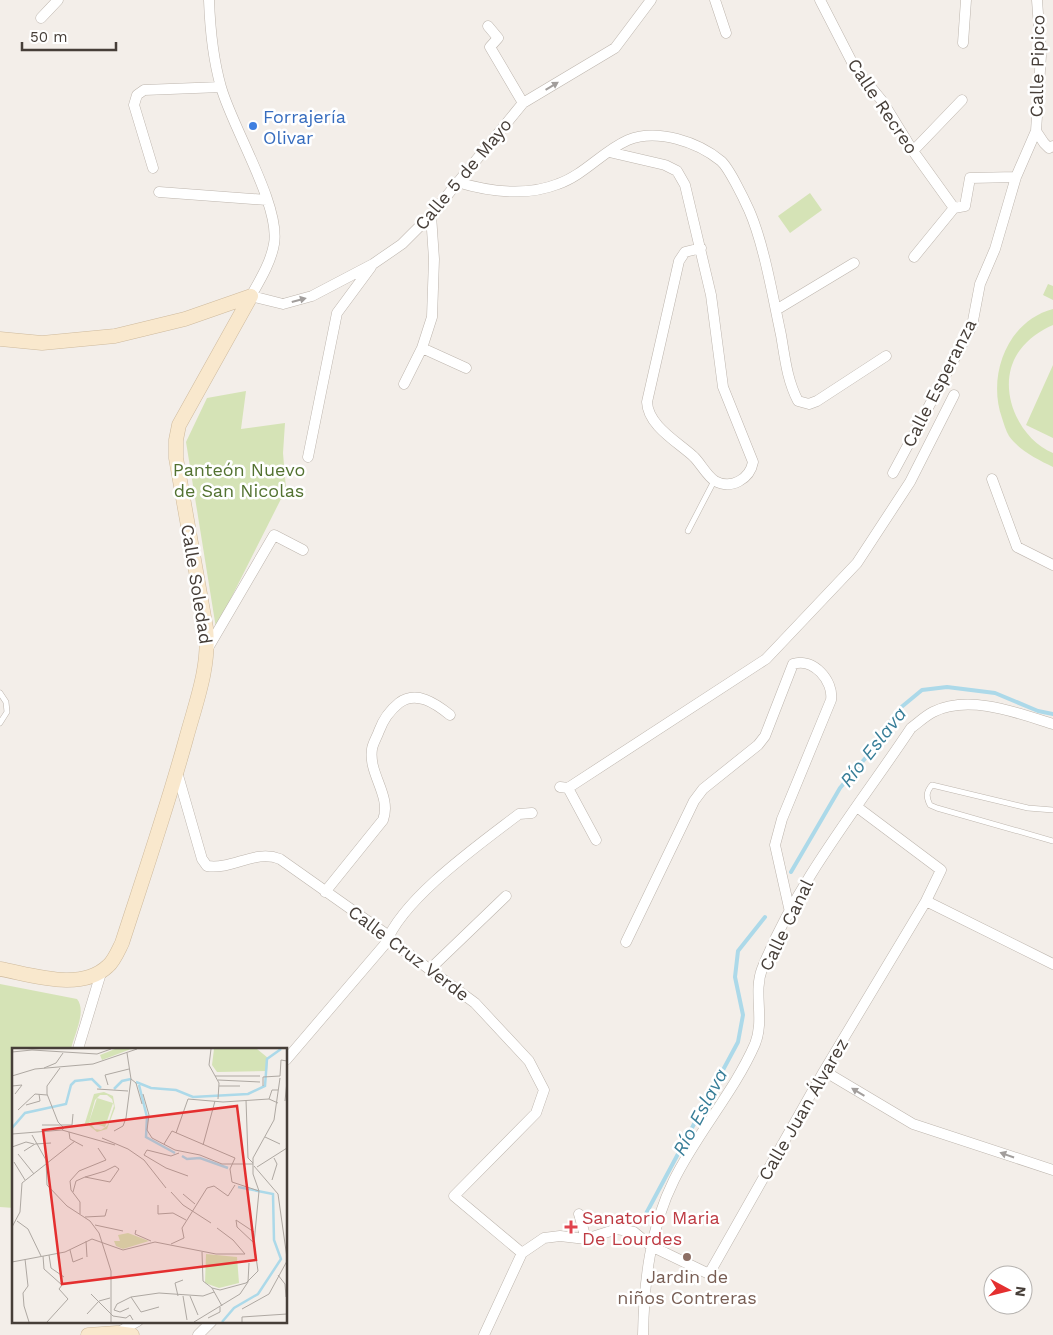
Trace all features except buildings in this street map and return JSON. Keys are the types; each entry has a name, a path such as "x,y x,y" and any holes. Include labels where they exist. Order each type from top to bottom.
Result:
{"street":[{"path":"41,18 58,0"},
{"name":"Calle Soledad","path":"100,973 110,965 122,943 177,772 206,666 208,648 176,458 176,440 180,425 268,263 274,244 274,226 267,200 221,87 213,48 209,0"},
{"name":"Calle 5 de Mayo","path":"251,296 283,304 312,296 374,264 402,244 431,215 522,103 615,48 650,0"},
{"path":"715,0 726,32"},
{"name":"Calle Recreo","path":"820,0 855,68 883,102 913,151 954,208"},
{"path":"963,43 966,0"},
{"name":"Calle Pipico","path":"1036,131 1041,55 1037,0"},
{"path":"488,26 498,38 490,47 522,103"},
{"path":"153,168 134,104 137,95 144,90 221,87"},
{"path":"913,151 962,100"},
{"path":"1036,131 1044,143 1050,148 1053,146"},
{"name":"Calle Esperanza","path":"893,473 972,326 980,284 995,249 1016,177 1036,131"},
{"path":"457,182 482,190 509,192 538,190 559,184 629,140 652,136 688,141 722,162 749,211 776,310 790,386 798,401 809,404 817,401 886,356"},
{"path":"609,152 665,165 677,171 685,185 701,248 711,295 723,387 752,462 751,471 744,479 728,484 714,480 695,458 664,431 647,410 647,402 679,261 685,252 701,248"},
{"path":"914,257 954,208 965,206 970,178 1016,177"},
{"path":"159,192 267,200"},
{"path":"404,384 422,348 432,317 434,258 431,215"},
{"path":"776,310 854,263"},
{"path":"308,457 337,313 374,264"},
{"path":"0,339 42,344 115,336 185,319 251,296"},
{"path":"422,348 466,368"},
{"path":"596,840 564,787 766,659 857,563 910,482 954,395"},
{"path":"992,479 1017,547 1053,565"},
{"path":"208,648 219,633 274,535 303,550"},
{"path":"626,942 694,800 703,789 758,744 765,736 793,664 801,661 811,663 829,683 832,691 831,700 782,819 775,845 790,912"},
{"path":"325,892 383,820 386,813 386,805 373,766 372,749 390,710 406,698 420,697 437,705 450,715"},
{"name":"Calle Canal","path":"643,1335 644,1294 651,1246 674,1181 728,1092 755,1043 761,1020 759,994 761,971 808,878 911,728 933,712 969,704 1002,709 1053,724"},
{"name":"Calle Cruz Verde","path":"177,772 202,859 207,866 219,868 269,854 280,859 389,936 402,949 475,1003 529,1060 544,1090 536,1113 454,1196 522,1253"},
{"name":"Calle Juan Álvarez","path":"586,1239 617,1229 634,1232 651,1246 709,1274 824,1071 926,901 941,870 857,807"},
{"path":"288,1058 386,943 392,928 432,886 519,814 532,813"},
{"path":"430,969 506,896"},
{"path":"926,901 1053,964"},
{"path":"0,969 79,981 100,973"},
{"path":"78,1048 100,973"},
{"path":"824,1071 913,1124 1053,1170"},
{"path":"484,1335 522,1253 544,1238 560,1236 586,1239 579,1214"},
{"path":"117,1333 136,1322"},
{"path":"198,1335 211,1322"},
{"path":"88,1335 117,1333 132,1335"}],"lane":[{"path":"688,531 714,480"},
{"path":"0,693 6,702 7,712 0,723"},
{"path":"1053,810 1028,808 932,785 928,790 927,798 930,805 937,808 1053,841"}],"green space":[{"path":"810,193 822,210 790,233 778,216"},
{"path":"1048,284 1053,286 1053,300 1043,295"},
{"path":"1053,309 1053,325 1035,335 1023,346 1012,364 1009,379 1013,409 1020,423 1029,436 1040,446 1053,453 1053,467 1035,458 1009,436 998,402 997,385 999,368 1013,338 1024,325 1037,315"},
{"path":"1053,365 1053,438 1026,425"},
{"name":"Panteón Nuevo de San Nicolas","path":"246,391 241,429 285,423 283,453 286,489 216,628 186,442 207,398"},
{"path":"0,984 77,999 81,1010 71,1048 12,1048 12,1208 0,1207"}],"waterway":[{"name":"Río Eslava","path":"791,872 840,788 874,748 899,709 922,690 947,687 995,693 1038,711 1053,714"},
{"name":"Río Eslava","path":"641,1223 738,1042 743,1015 735,977 738,951 765,917"}],"place":[{"name":"Forrajería Olivar","path":"253,126"},
{"name":"Sanatorio Maria De Lourdes","path":"571,1227"},
{"name":"Jardin de niños Contreras","path":"687,1257"}]}
